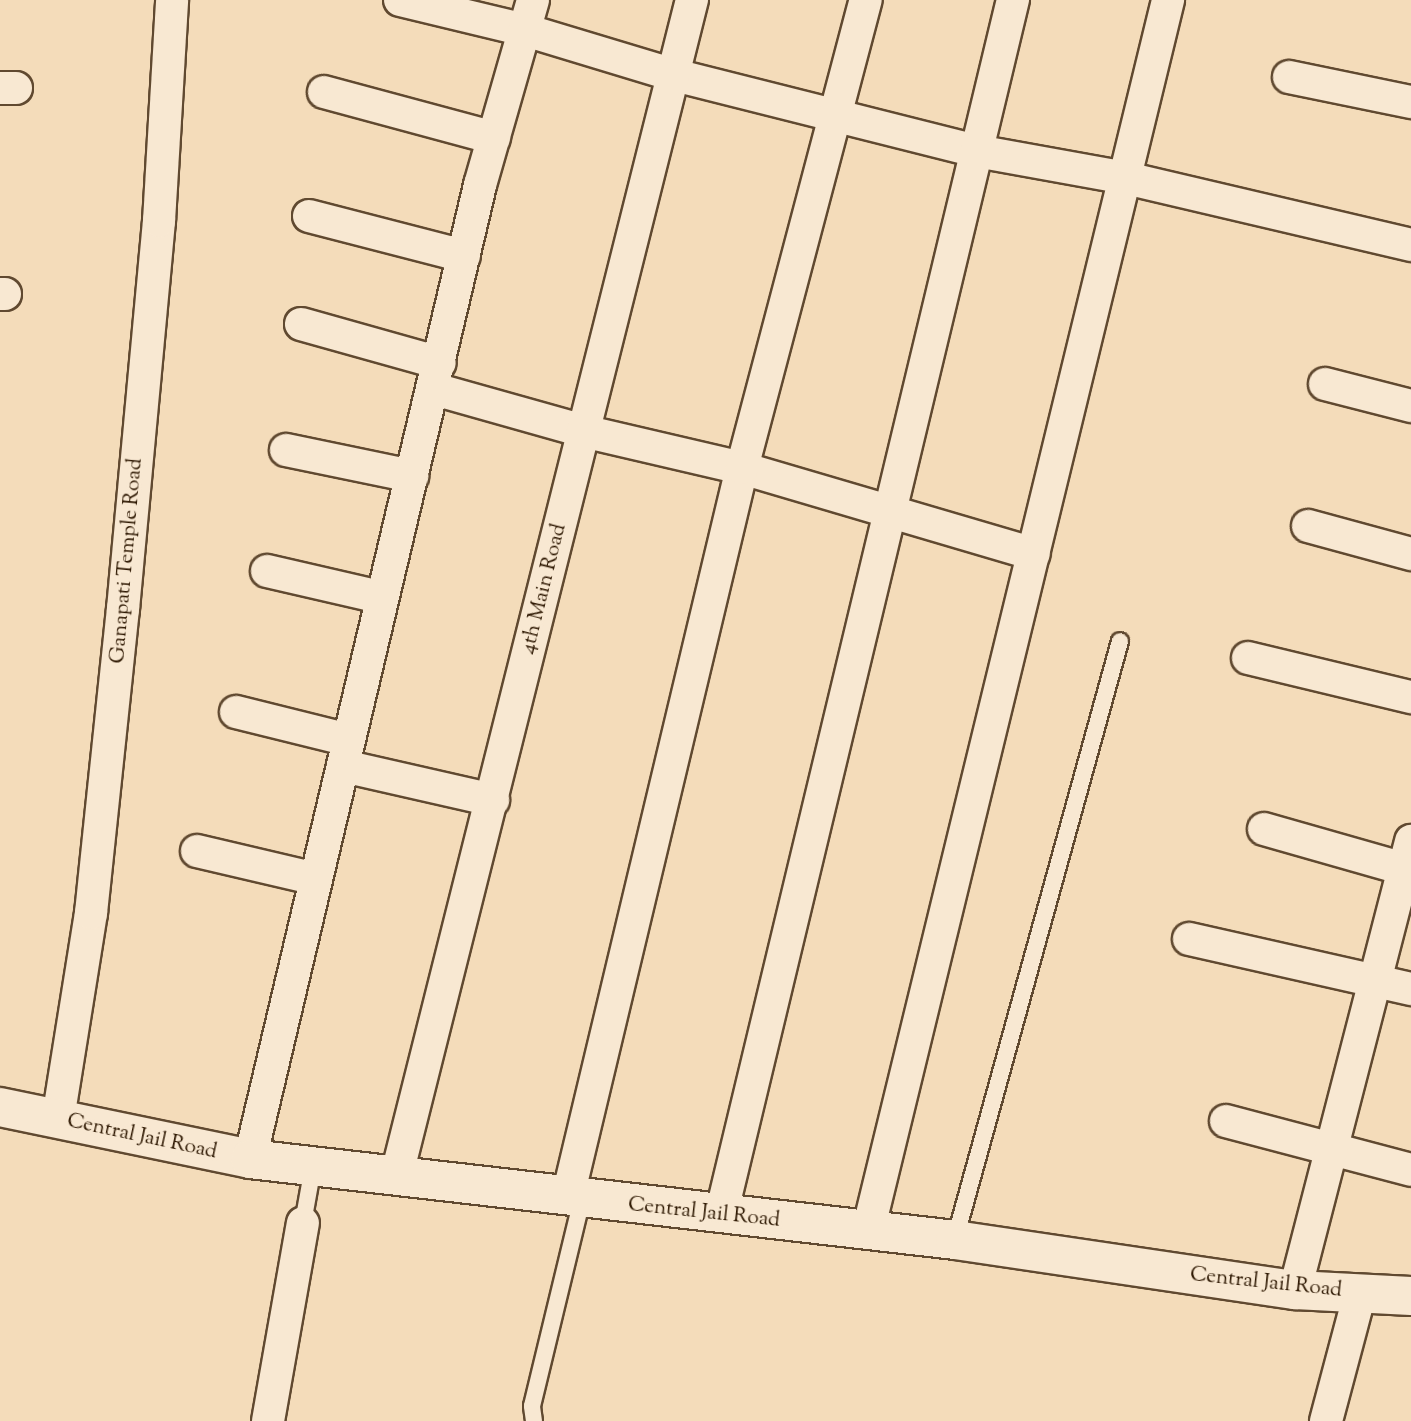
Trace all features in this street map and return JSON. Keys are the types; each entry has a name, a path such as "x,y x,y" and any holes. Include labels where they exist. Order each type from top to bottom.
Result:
{"main road":[{"name":"Central Jail Road","path":"0,1107 250,1159 396,1178 955,1240 1295,1290 1411,1296"}],"street":[{"name":"Ganapati Temple Road","path":"58,1119 91,913 122,623 159,221 172,0"},
{"path":"400,0 525,30 674,75 834,116 977,150 1126,178 1411,245"},
{"path":"250,1159 380,597 494,138 533,0"},
{"name":"4th Main Road","path":"396,1178 692,0"},
{"path":"575,1198 742,468 866,0"},
{"path":"721,1215 1013,0"},
{"path":"868,1231 1168,0"},
{"path":"1289,77 1411,103"},
{"path":"324,92 494,138"},
{"path":"309,216 464,256"},
{"path":"301,324 583,431 742,468 1034,554"},
{"path":"1325,384 1411,406"},
{"path":"286,450 412,476"},
{"path":"1308,526 1411,554"},
{"path":"267,570 380,597"},
{"path":"1248,658 1411,697"},
{"path":"236,712 346,753 493,800"},
{"path":"1264,829 1408,855 1377,983 1295,1290"},
{"path":"197,851 316,879"},
{"path":"1189,939 1411,989"},
{"path":"1226,1121 1411,1170"},
{"path":"268,1421 303,1223"},
{"path":"1326,1421 1360,1293"}],"lane":[{"path":"955,1240 1119,641"},
{"path":"303,1223 313,1167"},
{"path":"534,1421 532,1406 575,1198"}]}
